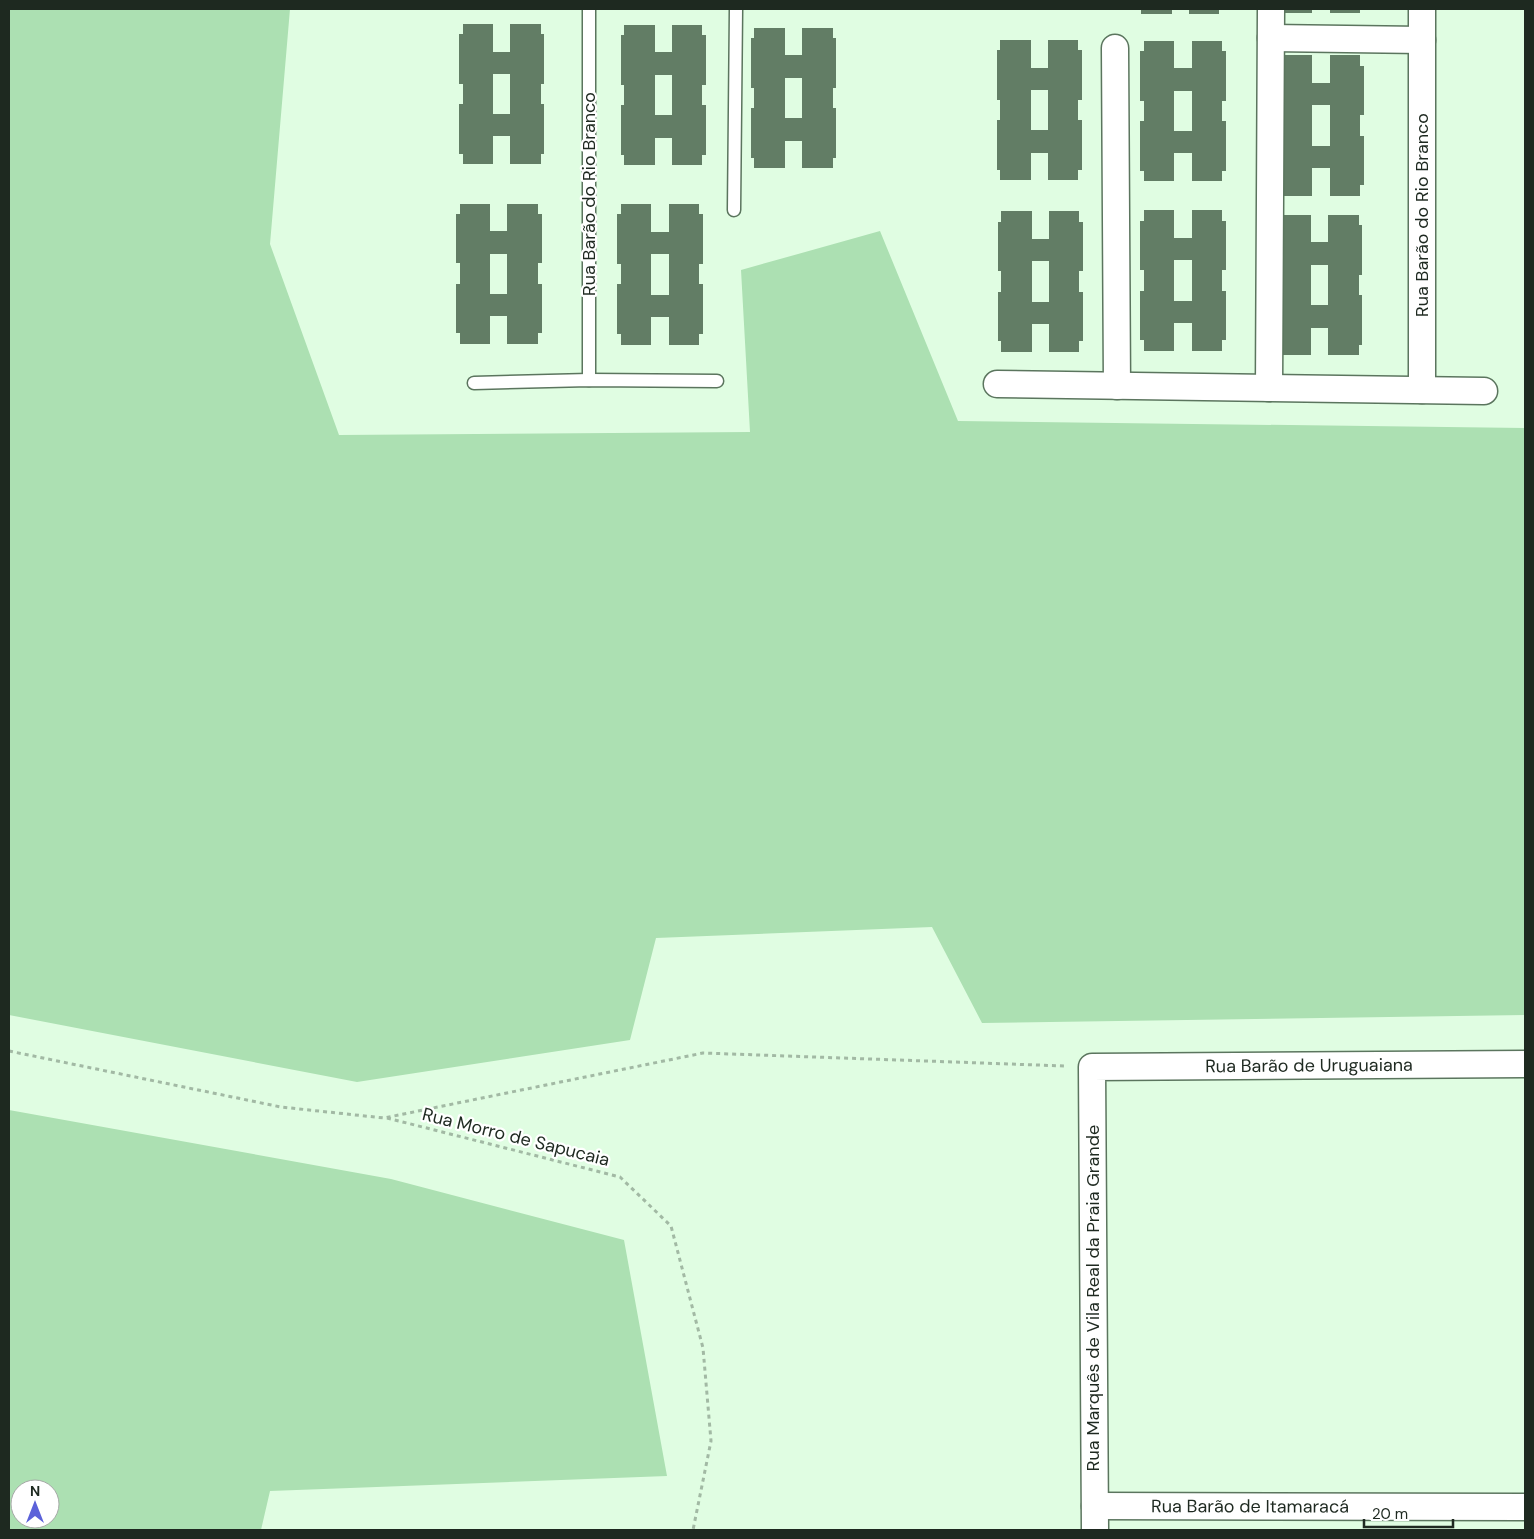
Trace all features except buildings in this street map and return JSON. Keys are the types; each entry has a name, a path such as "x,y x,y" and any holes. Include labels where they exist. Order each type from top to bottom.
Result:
{"street":[{"path":"1269,388 1271,9"},
{"name":"Rua Barão do Rio Branco","path":"1422,9 1422,390"},
{"path":"1271,38 1422,40"},
{"path":"1115,48 1117,386"},
{"path":"997,384 1484,391"},
{"name":"Rua Barão de Uruguaiana","path":"1092,1066 1525,1064"},
{"name":"Rua Marquês de Vila Real da Praia Grande","path":"1092,1066 1095,1518"},
{"name":"Rua Barão de Itamaracá","path":"1095,1518 1525,1507"}],"lane":[{"name":"Rua Barão do Rio Branco","path":"589,9 589,380"},
{"path":"734,210 736,9"},
{"path":"474,383 589,380 717,381"}],"path":[{"path":"9,1050 281,1107 384,1118 703,1053 1092,1066"},
{"name":"Rua Morro de Sapucaia","path":"384,1118 620,1177 671,1226 703,1348 711,1441 693,1530"}],"green space":[{"path":"9,9 290,9 270,244 339,435 750,432 741,270 880,231 958,421 1525,428 1525,1015 982,1023 932,927 656,938 630,1040 357,1082 9,1015"},
{"path":"9,1110 391,1179 624,1240 667,1476 270,1491 261,1530 9,1530"}]}
